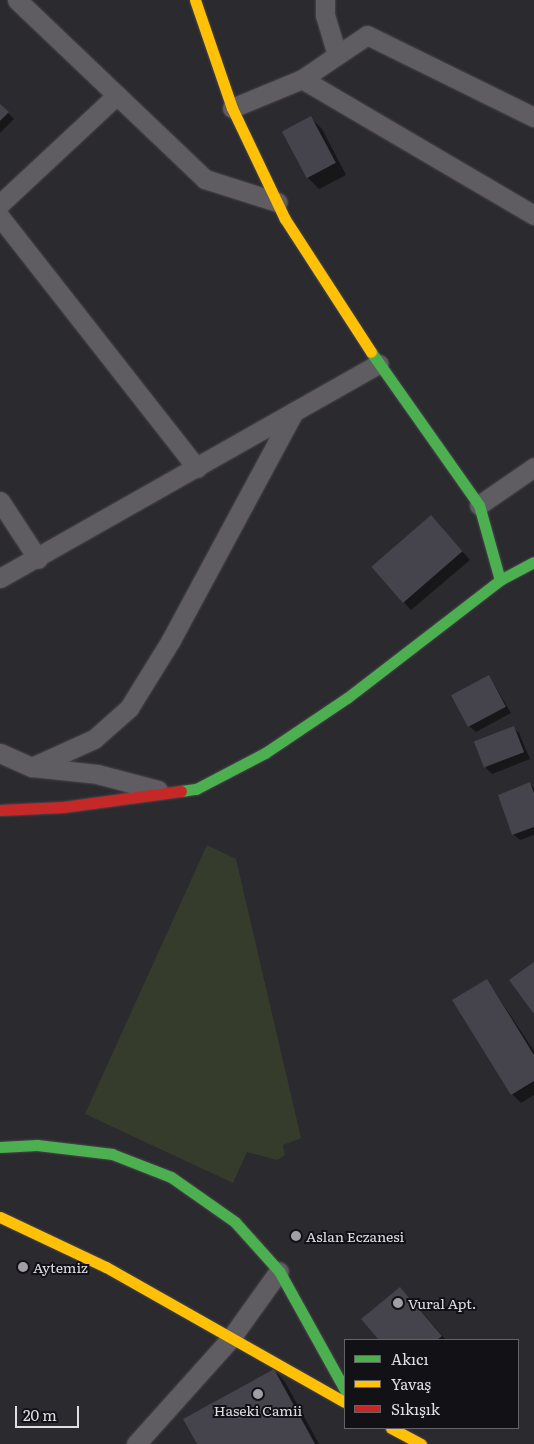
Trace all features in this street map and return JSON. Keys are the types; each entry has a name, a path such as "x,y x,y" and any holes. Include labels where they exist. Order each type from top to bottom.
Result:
{"street":[{"path":"17,0 205,179 277,202"},
{"path":"195,0 232,108 277,202 379,364 479,505 500,580"},
{"path":"325,0 325,15 337,56"},
{"path":"232,108 302,79 367,36 534,117"},
{"path":"302,79 534,215"},
{"path":"0,204 117,95"},
{"path":"0,217 197,468"},
{"path":"0,578 38,559 379,364"},
{"path":"32,767 94,739 129,708 171,640 294,412"},
{"path":"479,505 534,467"},
{"path":"0,501 38,559"},
{"path":"0,810 63,807 196,789 265,752 347,698 500,580 534,562"},
{"path":"0,753 32,767 97,774 168,793"},
{"path":"0,1147 37,1145 112,1154 171,1176 235,1222 279,1270 344,1388"},
{"path":"0,1217 106,1267 344,1401"},
{"path":"136,1444 231,1338 279,1270"},
{"path":"378,1429 394,1444"},
{"path":"394,1429 421,1444"}],"green space":[{"path":"207,845 236,859 301,1138 283,1145 285,1155 277,1160 247,1152 233,1183 85,1114"}],"building":[{"path":"0,104 9,112 0,121"},
{"path":"311,116 336,163 307,178 282,131"},
{"path":"431,515 462,551 403,603 371,567"},
{"path":"489,675 506,707 468,727 451,695"},
{"path":"514,726 524,752 484,768 474,741"},
{"path":"530,782 534,793 534,827 512,835 498,795"},
{"path":"534,962 534,1014 509,980"},
{"path":"487,979 534,1055 534,1081 511,1095 452,1000"},
{"name":"Vural Apt.","path":"400,1287 442,1336 438,1339 378,1339 361,1319"},
{"name":"Haseki Camii","path":"274,1369 315,1444 197,1444 183,1419"}],"traffic: fast":[{"path":"371,352 479,505 500,580"},
{"path":"181,791 196,789 265,753 347,698 500,580 534,562"},
{"path":"0,1147 37,1145 112,1154 171,1177 235,1222 279,1271 344,1388"}],"traffic: slow":[{"path":"195,0 232,108 285,219 371,352"},
{"path":"0,1217 106,1267 344,1401"},
{"path":"393,1429 421,1444"}],"traffic: jam":[{"path":"0,810 63,807 181,791"}],"place":[{"name":"Aslan Eczanesi","path":"296,1236"},
{"name":"Aytemiz","path":"23,1267"},
{"name":"Vural Apt.","path":"398,1303"},
{"name":"Haseki Camii","path":"258,1394"}]}
